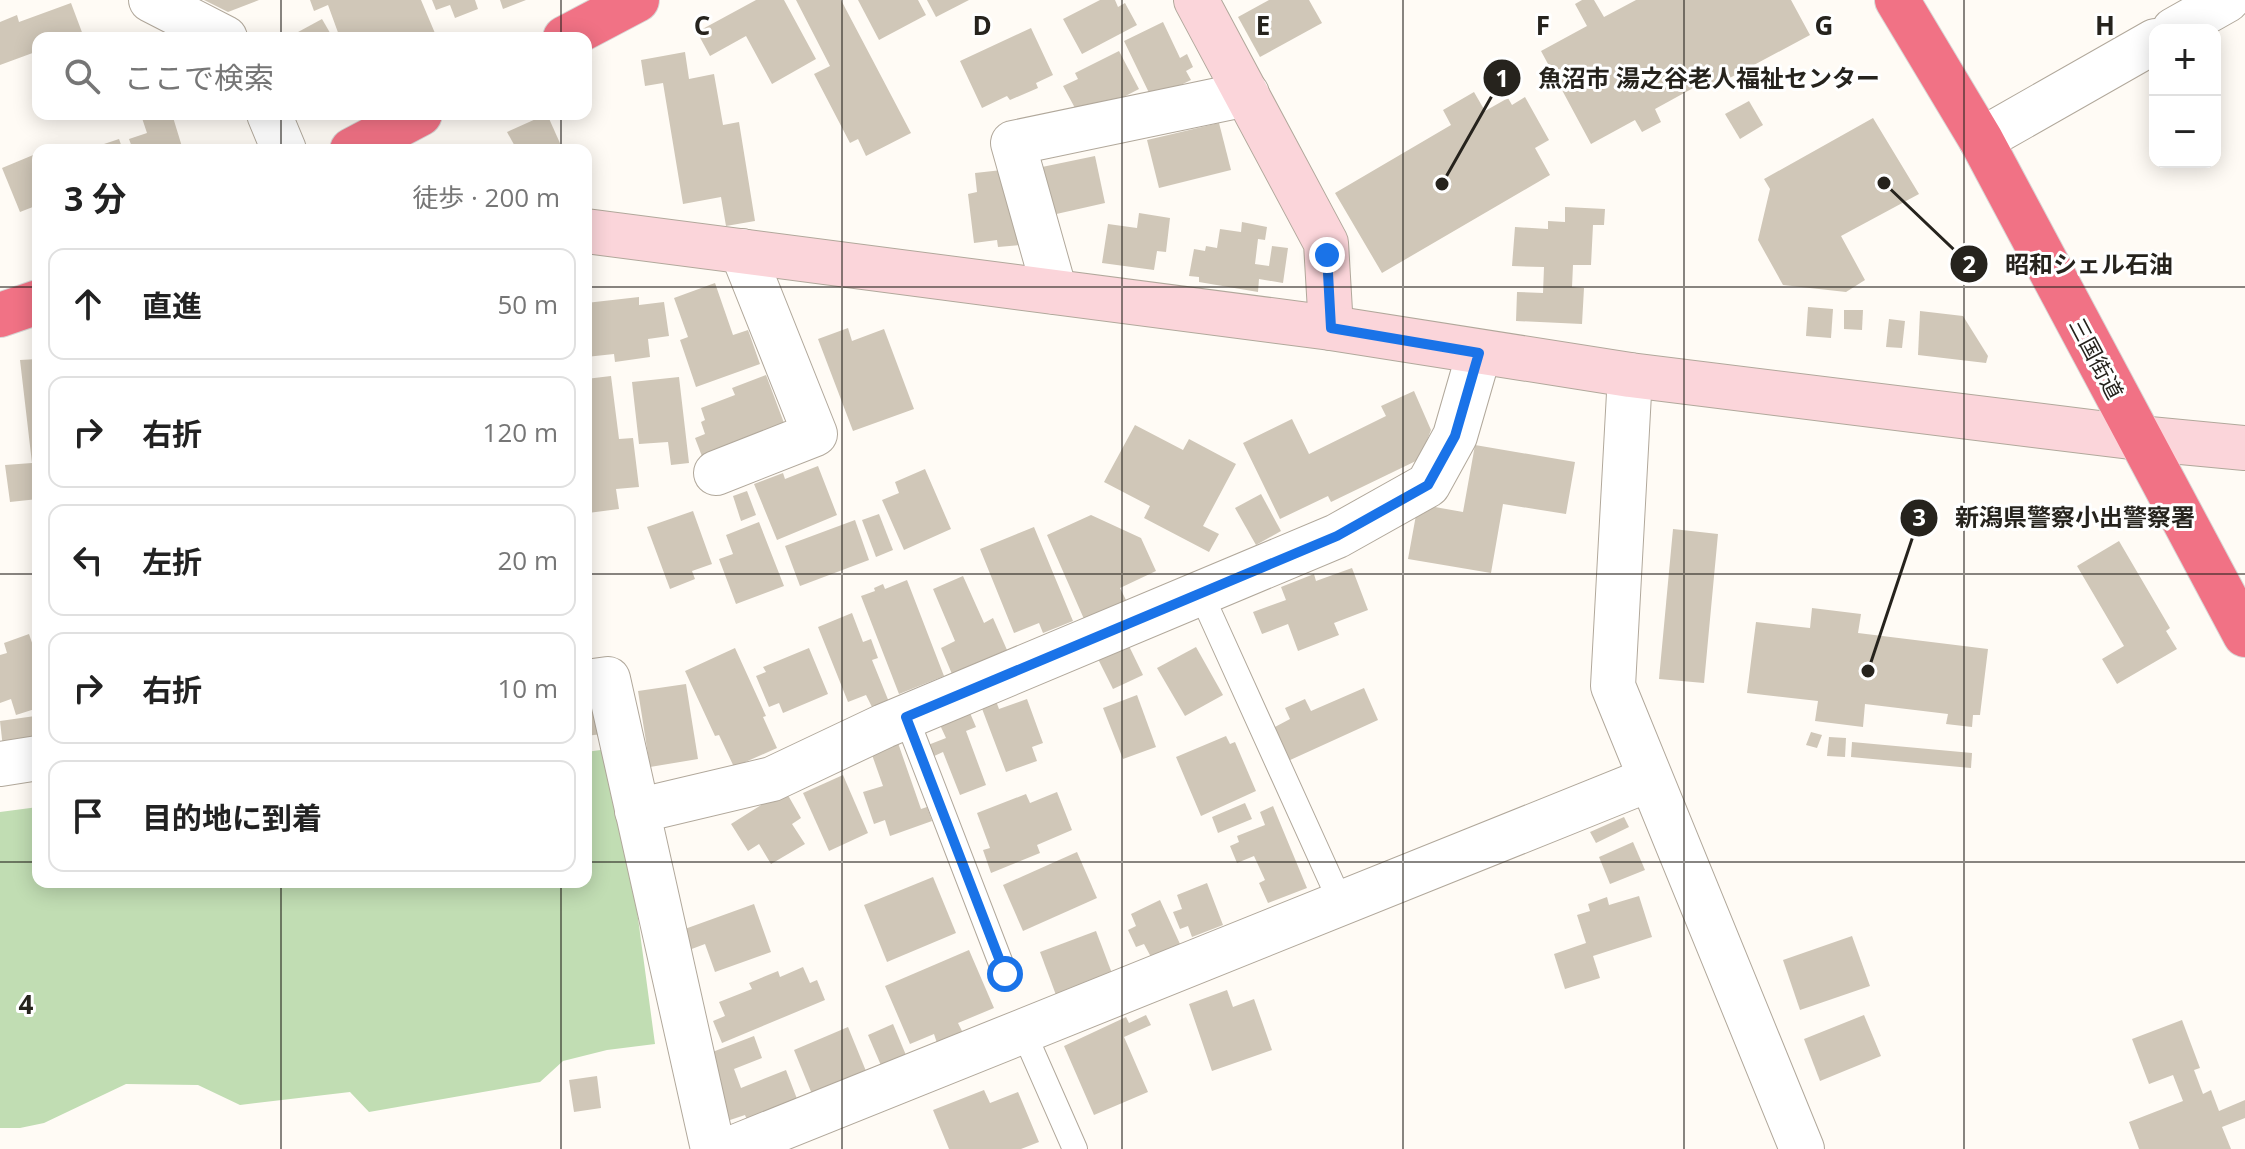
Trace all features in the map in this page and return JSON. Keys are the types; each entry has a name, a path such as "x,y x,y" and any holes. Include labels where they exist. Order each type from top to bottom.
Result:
{"highway":[{"path":"576,32 637,0"},
{"name":"三国街道","path":"1897,0 1981,140 2245,635"},
{"path":"371,144 410,120"},
{"path":"0,315 32,304"}],"street":[{"path":"151,0 213,32"},
{"path":"1196,0 1326,243 1331,328"},
{"path":"2185,24 2227,0"},
{"path":"1981,140 2149,44"},
{"path":"1055,292 1013,143 1247,94"},
{"path":"272,120 282,144"},
{"path":"592,232 1331,328 1630,375 2139,438 2245,448"},
{"path":"716,473 815,434 742,251"},
{"path":"637,811 772,779 906,717 1337,536 1428,485 1455,436 1479,353"},
{"path":"1630,375 1613,686 1802,1149"},
{"path":"592,681 608,679 713,1149"},
{"path":"0,764 32,759"},
{"path":"730,1149 1650,779"}],"lane":[{"path":"1201,594 1341,903"},
{"path":"906,717 1005,974"},
{"path":"1023,1031 1075,1149"}],"green space":[{"path":"615,748 655,1044 607,1050 563,1061 540,1082 369,1112 350,1092 240,1105 198,1085 126,1084 44,1123 0,1128 0,812 32,808 32,888 592,888 592,751"}],"building":[{"path":"204,0 259,0 228,12"},
{"path":"310,0 421,0 434,32 338,32 328,5 314,11"},
{"path":"432,0 475,0 478,9 455,18 450,5 436,10"},
{"path":"500,0 526,0 503,9"},
{"path":"756,0 784,0 816,59 772,84 746,36 710,56 697,32"},
{"path":"796,0 841,0 911,133 866,156 858,139 850,143 814,74 830,66"},
{"path":"858,0 918,0 926,15 879,40"},
{"path":"927,0 969,0 936,17"},
{"path":"1100,0 1115,0 1118,7 1125,3 1137,25 1082,54 1063,19"},
{"path":"1269,0 1309,0 1322,23 1260,57 1238,17"},
{"path":"1582,0 1594,0 1604,17 1636,0 1791,0 1810,35 1711,88 1706,81 1655,109 1661,122 1642,132 1635,120 1591,144 1541,51 1587,26 1575,4"},
{"path":"71,3 82,32 32,32 32,53 0,65 0,22 17,15 19,22"},
{"path":"322,19 330,32 298,32"},
{"path":"1163,22 1180,58 1187,54 1193,67 1186,71 1191,80 1152,99 1124,41"},
{"path":"1031,28 1053,75 1036,83 1038,88 1010,100 1007,96 982,108 960,61"},
{"path":"1119,51 1139,89 1081,119 1063,86 1078,79 1075,73"},
{"path":"685,52 689,79 714,74 723,125 739,122 755,221 726,226 721,197 683,204 663,83 645,86 641,60"},
{"path":"1474,92 1485,111 1508,98 1512,105 1525,97 1549,140 1535,148 1550,175 1382,273 1335,193 1451,125 1443,110"},
{"path":"1749,101 1763,125 1740,139 1725,114"},
{"path":"1873,118 1919,194 1841,236 1865,280 1846,292 1783,285 1758,240 1770,189 1764,179"},
{"path":"143,120 174,120 181,144 131,144 129,139 147,133"},
{"path":"534,120 550,120 560,144 514,144 507,132"},
{"path":"1219,123 1231,170 1159,188 1147,140"},
{"path":"119,139 121,144 104,144"},
{"path":"32,156 32,207 20,212 2,168"},
{"path":"1095,156 1105,203 1052,215 1042,167"},
{"path":"1011,169 1020,245 998,247 997,240 974,243 968,194 977,192 975,173"},
{"path":"1565,207 1605,209 1604,225 1593,225 1591,265 1573,265 1572,287 1584,288 1582,324 1516,321 1517,292 1543,293 1544,267 1512,266 1515,227 1548,229 1548,221 1565,222"},
{"path":"1139,213 1170,218 1166,252 1157,251 1154,270 1102,263 1108,224 1137,228"},
{"path":"1242,222 1267,227 1265,240 1258,239 1255,264 1269,266 1272,246 1288,248 1283,283 1259,279 1258,292 1199,282 1199,277 1189,276 1194,249 1205,251 1206,246 1217,248 1220,229 1241,232"},
{"path":"715,283 733,335 748,330 760,364 696,387 680,340 688,337 674,298"},
{"path":"639,297 639,305 664,302 669,336 648,339 650,357 615,362 614,354 592,356 592,302"},
{"path":"1808,307 1833,309 1831,338 1806,336"},
{"path":"1844,310 1863,310 1862,330 1844,329"},
{"path":"1920,311 1963,316 1988,356 1986,363 1918,355"},
{"path":"1889,319 1905,321 1902,348 1886,347"},
{"path":"848,328 852,341 884,329 914,409 853,431 818,339"},
{"path":"32,359 32,463 20,360"},
{"path":"766,375 784,423 703,459 695,438 705,434 701,408 735,395 732,388"},
{"path":"611,376 619,439 633,438 639,487 616,489 619,509 592,512 592,378"},
{"path":"679,377 689,463 671,465 668,442 639,444 632,382"},
{"path":"1414,391 1431,430 1420,459 1331,502 1328,496 1280,519 1243,443 1292,419 1309,454 1386,416 1381,406"},
{"path":"1135,425 1183,450 1189,439 1236,464 1203,526 1219,534 1209,552 1144,518 1150,506 1104,482"},
{"path":"1475,445 1575,462 1566,514 1503,504 1491,573 1408,559 1418,504 1463,512"},
{"path":"32,463 32,500 10,502 5,465"},
{"path":"818,466 837,515 777,540 754,484 783,473 785,479"},
{"path":"925,469 951,529 904,550 882,500 899,493 895,482"},
{"path":"747,491 756,515 741,521 733,496"},
{"path":"1261,494 1281,531 1256,545 1235,508"},
{"path":"693,511 712,564 692,571 695,579 670,589 647,527"},
{"path":"879,514 893,550 876,557 862,520"},
{"path":"1091,515 1141,538 1156,571 1120,588 1127,602 1084,619 1047,535"},
{"path":"855,520 869,560 800,586 785,546"},
{"path":"759,522 784,586 736,604 719,559 733,554 726,535"},
{"path":"1034,527 1073,621 1043,633 1039,623 1014,633 980,549"},
{"path":"1673,529 1718,534 1704,683 1659,679"},
{"path":"2119,541 2170,628 2166,631 2177,649 2117,684 2102,659 2124,646 2077,566"},
{"path":"1352,568 1368,610 1334,623 1339,635 1298,651 1288,624 1262,634 1253,612 1286,600 1281,587 1314,574 1316,581"},
{"path":"963,576 984,623 993,618 1007,650 952,674 941,648 955,641 933,589"},
{"path":"907,580 944,676 899,694 861,596 883,584 885,589"},
{"path":"1812,608 1861,614 1858,633 1988,649 1980,715 1973,715 1972,727 1946,724 1948,714 1865,704 1863,727 1815,721 1818,701 1747,693 1756,622 1810,628"},
{"path":"852,613 863,642 871,639 878,658 872,660 889,702 873,709 866,695 848,702 818,627"},
{"path":"29,634 32,643 32,710 16,715 11,699 0,703 0,655 7,653 4,643"},
{"path":"1128,644 1143,675 1113,689 1098,659"},
{"path":"1196,647 1223,695 1185,716 1157,668"},
{"path":"735,648 777,748 734,767 719,735 715,736 685,671"},
{"path":"809,648 828,694 783,713 779,703 769,707 756,676 766,672 763,667"},
{"path":"686,684 698,759 650,767 638,691"},
{"path":"1364,688 1378,720 1288,761 1273,728 1290,719 1285,708 1305,699 1311,711"},
{"path":"1137,695 1156,747 1123,759 1103,708"},
{"path":"604,698 610,733 592,735 592,700"},
{"path":"1027,699 1043,743 1032,747 1037,761 1006,772 981,706 996,701 999,709"},
{"path":"970,713 976,727 966,731 986,785 960,795 943,752 932,757 928,745 946,738 940,725"},
{"path":"32,716 32,744 3,748 0,721"},
{"path":"1811,732 1822,735 1817,748 1806,745"},
{"path":"1226,736 1230,744 1235,742 1256,791 1201,816 1176,757"},
{"path":"1829,737 1846,738 1845,757 1827,756"},
{"path":"1852,742 1972,753 1971,768 1851,757"},
{"path":"898,743 921,809 927,807 932,821 890,836 885,820 874,824 863,792 883,786 871,752"},
{"path":"843,775 868,833 829,851 803,793"},
{"path":"785,790 801,818 792,824 805,844 771,864 759,844 748,851 731,824"},
{"path":"1057,792 1072,830 1037,845 1040,853 991,873 983,850 990,848 977,813 1026,794 1030,803"},
{"path":"1245,803 1252,819 1218,833 1212,817"},
{"path":"1273,806 1307,888 1268,903 1259,883 1265,880 1254,856 1237,863 1230,846 1239,842 1237,836 1265,825 1260,812"},
{"path":"1624,817 1629,827 1596,843 1590,832"},
{"path":"1633,842 1645,870 1610,884 1599,857"},
{"path":"1077,852 1097,898 1023,931 1003,885"},
{"path":"933,877 956,933 887,962 864,905"},
{"path":"1207,883 1223,925 1192,937 1188,926 1180,929 1173,912 1182,909 1177,895"},
{"path":"1639,896 1652,937 1593,956 1600,978 1565,989 1554,954 1586,943 1577,915 1590,911 1588,904 1607,897 1609,905"},
{"path":"1160,900 1180,944 1151,957 1144,944 1136,947 1128,930 1136,926 1131,914"},
{"path":"754,904 771,952 715,972 705,944 689,950 682,930"},
{"path":"1096,931 1113,976 1056,995 1040,952"},
{"path":"1852,936 1870,986 1800,1010 1783,960"},
{"path":"969,950 994,1008 958,1023 964,1035 938,1046 934,1034 910,1044 885,986"},
{"path":"803,967 810,983 817,980 825,1000 722,1043 713,1021 725,1016 719,1002 752,989 749,983 778,971 780,977"},
{"path":"1227,990 1233,1007 1254,999 1272,1050 1212,1071 1189,1004"},
{"path":"1146,1015 1151,1025 1124,1037 1148,1092 1094,1115 1064,1046 1126,1017 1129,1023"},
{"path":"1864,1015 1881,1056 1820,1081 1804,1039"},
{"path":"2182,1020 2200,1068 2194,1070 2203,1094 2211,1090 2219,1111 2245,1100 2245,1118 2222,1127 2231,1149 2139,1149 2129,1122 2183,1101 2173,1075 2149,1084 2132,1039"},
{"path":"893,1024 908,1060 883,1070 868,1035"},
{"path":"848,1027 868,1076 814,1099 794,1050"},
{"path":"754,1036 762,1058 734,1069 741,1088 786,1070 799,1104 749,1125 745,1115 727,1121 702,1056"},
{"path":"597,1076 601,1108 574,1112 569,1080"},
{"path":"984,1090 990,1103 1018,1092 1039,1142 1021,1149 949,1149 933,1110"}],"place":[{"name":"昭和シェル石油","path":"1884,183"},
{"name":"魚沼市 湯之谷老人福祉センター","path":"1442,184"},
{"name":"新潟県警察小出警察署","path":"1868,671"}],"route":[{"path":"1005,974 906,717 1337,536 1428,485 1455,436 1479,353 1331,328 1327,255"}]}
